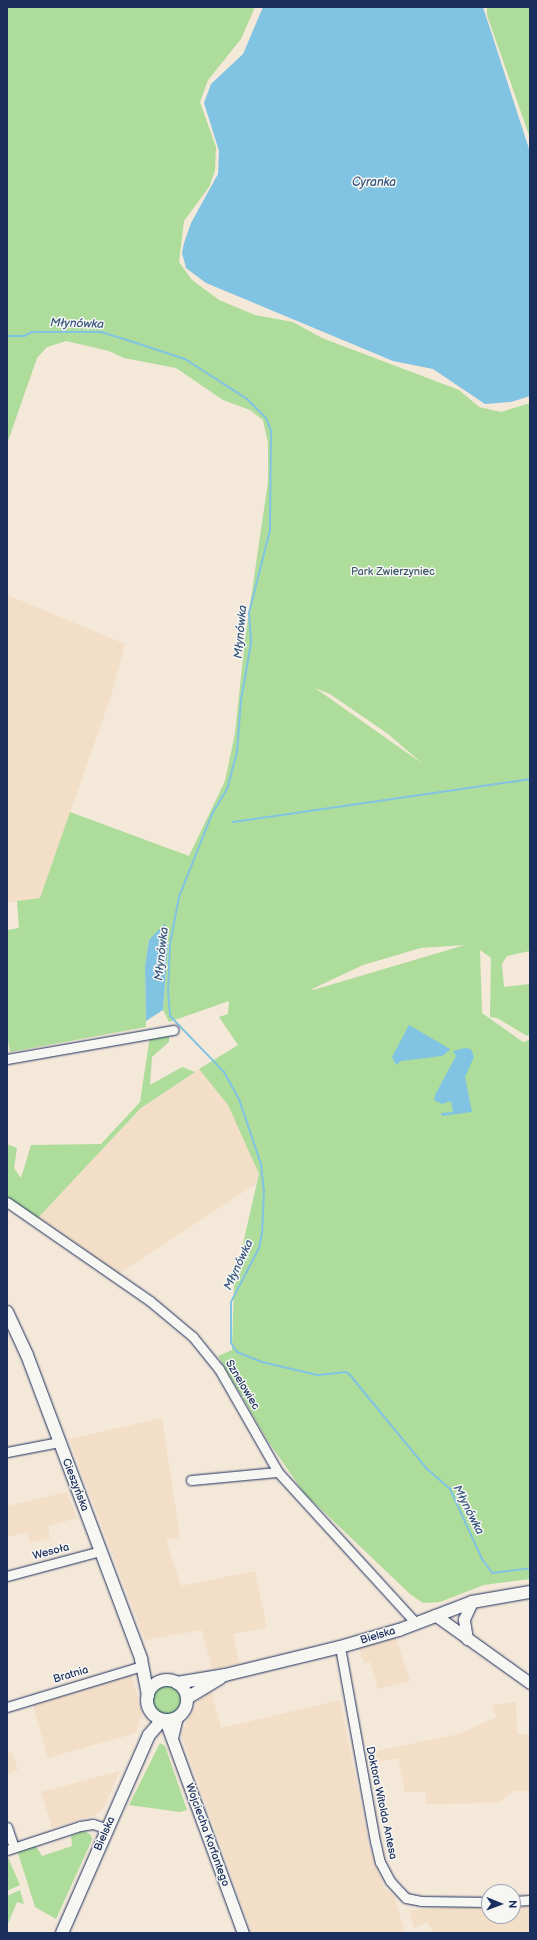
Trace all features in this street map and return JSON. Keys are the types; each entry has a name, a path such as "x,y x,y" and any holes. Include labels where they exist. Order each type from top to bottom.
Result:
{"main road":[{"name":"Cieszyńska","path":"7,1312 59,1442 142,1663 148,1695"},
{"name":"Bielska","path":"177,1683 225,1675 340,1647 416,1623 472,1602 530,1592"},
{"name":"Cieszyńska","path":"142,1663 164,1680"},
{"name":"Bielska","path":"187,1698 225,1675"},
{"path":"164,1680 177,1683 187,1698 185,1709 178,1717 163,1720 150,1710 148,1695 154,1685 164,1680"},
{"name":"Bielska","path":"149,1735 150,1710"},
{"name":"Bielska","path":"62,1933 149,1735 163,1720"}],"street":[{"path":"7,1059 174,1030"},
{"name":"Sznelowiec","path":"7,1202 150,1301 193,1337 219,1369 278,1472 416,1623"},
{"path":"7,1452 59,1442"},
{"path":"191,1480 278,1472"},
{"name":"Wesoła","path":"7,1576 100,1551"},
{"path":"466,1639 464,1620 472,1602"},
{"path":"435,1615 466,1639 530,1683"},
{"name":"Doktora Witolda Antesa","path":"340,1647 380,1862 394,1887 406,1898 429,1901 481,1902"},
{"name":"Bratnia","path":"7,1707 142,1663"},
{"path":"172,1738 178,1717"},
{"name":"Wojciecha Korfantego","path":"163,1720 172,1738 243,1933"},
{"path":"7,1827 11,1848 80,1826 93,1824 108,1829"}],"shaded area":[{"path":"7,595 125,644 111,696 40,898 7,903"},
{"path":"199,1069 228,1105 252,1152 259,1175 257,1183 117,1275 35,1221 141,1108"},
{"path":"162,1418 180,1537 166,1540 181,1586 255,1571 267,1628 233,1634 239,1664 212,1669 202,1630 145,1640 69,1439"},
{"path":"67,1492 77,1518 48,1526 50,1538 30,1543 27,1532 7,1537 7,1506"},
{"path":"396,1638 410,1681 378,1689 370,1662 364,1663 359,1648"},
{"path":"132,1675 142,1713 136,1733 48,1758 33,1705"},
{"path":"211,1691 221,1728 340,1700 369,1845 384,1888 394,1896 405,1933 252,1933 181,1734 197,1702"},
{"path":"516,1702 517,1734 530,1734 530,1798 527,1791 514,1791 498,1803 425,1804 426,1792 405,1792 398,1758 368,1764 366,1753 459,1734 496,1717 492,1705"},
{"path":"12,1752 18,1770 7,1774 7,1754"},
{"path":"120,1771 103,1809 95,1815 52,1828 41,1792"},
{"path":"530,1904 530,1933 433,1933 427,1922 414,1928 409,1910 481,1906 481,1924 521,1924 521,1905"}],"green space":[{"name":"Park Zwierzyniec","path":"7,7 255,7 241,39 208,80 200,102 216,147 215,171 209,187 184,221 179,262 192,280 219,300 255,315 293,322 322,338 459,390 479,407 501,412 530,403 530,951 507,956 502,964 504,987 530,984 530,1034 527,1036 497,1018 490,1017 491,958 480,950 482,1013 523,1042 530,1040 530,1579 484,1585 440,1602 423,1603 410,1594 304,1493 268,1441 218,1356 232,1350 234,1283 259,1174 228,1105 199,1069 238,1045 219,1017 228,1014 229,1001 169,1022 163,1010 168,945 165,924 149,940 145,966 146,1027 10,1052 7,1034 7,930 19,928 17,901 40,898 70,812 189,856 225,781 235,733 245,639 268,482 268,443 263,420 250,410 223,400 176,368 124,358 109,351 66,341 47,347 37,358 7,444","holes":["315,688 330,694 388,734 423,764","465,945 313,990 312,989 363,965 421,948"]},
{"path":"487,7 530,7 530,138 487,15"},
{"path":"169,1035 169,1042 152,1057 150,1085 182,1067 195,1072 141,1108 35,1221 7,1199 7,1144 17,1148 14,1168 21,1178 31,1145 101,1144 140,1102 150,1036"},
{"path":"167,1686 178,1690 182,1701 178,1712 167,1716 156,1712 152,1701 156,1690"},
{"path":"160,1743 165,1746 187,1810 180,1812 129,1805"},
{"path":"84,1831 91,1835 92,1840 56,1919 35,1907 18,1853 35,1845 42,1856 72,1846 71,1836"},
{"path":"7,1855 20,1885 7,1891"},
{"path":"20,1890 24,1904 17,1902 7,1926 7,1896"}],"water":[{"name":"Cyranka","path":"263,7 483,7 530,152 530,396 511,402 485,404 433,369 393,361 206,283 186,268 182,253 184,243 191,223 218,174 219,151 204,103 211,84 243,54"},
{"path":"165,923 168,945 163,1010 146,1021 145,966 149,940"},
{"path":"409,1025 450,1050 442,1056 401,1061 396,1065 392,1057"},
{"path":"465,1048 471,1049 474,1057 465,1077 472,1112 442,1116 441,1113 453,1112 451,1101 442,1104 434,1100 435,1095 456,1056 453,1051"}],"waterway":[{"name":"Młynówka","path":"7,336 24,336 32,332 101,332 121,338 185,359 247,399 266,418 271,431 270,530 249,613 251,643 241,700 237,752 227,789 212,814 179,897 170,944 168,991 170,1016 224,1072 239,1099 261,1164 264,1191 262,1233 259,1248 231,1302 231,1343 237,1352 262,1362 318,1375 346,1372 350,1375 426,1468 450,1489 482,1559 492,1573 530,1568"},
{"path":"233,822 530,779"}]}
